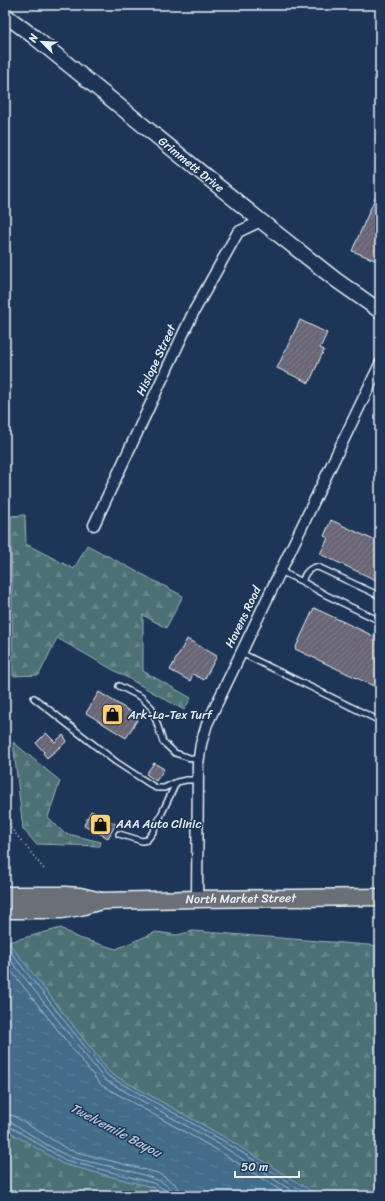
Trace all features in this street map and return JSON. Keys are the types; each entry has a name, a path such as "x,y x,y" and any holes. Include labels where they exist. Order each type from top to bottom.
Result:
{"main road":[{"name":"Grimmett Drive","path":"5,15 261,221 336,280 380,311"},
{"name":"North Market Street","path":"5,895 64,902"},
{"name":"North Market Street","path":"5,910 64,902 80,896 101,901 380,897"}],"street":[{"name":"Hislope Street","path":"94,525 193,313 238,232 261,221"},
{"name":"Havens Road","path":"197,899 199,762 201,744 207,724 380,364"}],"lane":[{"path":"303,582 308,571 318,567 380,596"},
{"path":"280,571 380,621"},
{"path":"241,653 380,721"},
{"path":"119,686 141,697 152,708 163,742 175,753 199,762"},
{"path":"34,698 116,762 156,788 164,788 186,780 198,780"},
{"path":"119,834 142,841 147,840 153,832 177,782"}],"path":[{"path":"5,788 6,807 11,828 44,869"}],"green space":[{"path":"25,515 26,544 74,569 87,545 183,596 166,628 143,615 143,671 191,698 184,710 57,638 39,675 13,676 11,516"},
{"path":"13,742 60,781 48,817 64,833 101,842 100,846 36,844 23,829"},
{"path":"61,928 76,937 116,949 156,932 177,935 193,931 380,946 380,1196 319,1196 314,1194 226,1138 110,1073 8,942"},
{"path":"5,1129 63,1164 152,1187 167,1196 5,1196"}],"water":[{"name":"Twelvemile Bayou","path":"5,938 110,1073 226,1138 319,1196 167,1196 152,1187 63,1164 5,1129"}],"building":[{"path":"380,187 380,262 352,251"},
{"path":"300,320 327,333 320,348 324,350 309,383 277,368"},
{"path":"331,520 380,543 380,582 320,554 328,538 324,536"},
{"path":"314,608 380,639 380,689 295,649"},
{"path":"187,639 217,656 204,680 193,674 190,681 170,670"},
{"name":"Ark-La-Tex Turf","path":"99,692 139,717 126,738 86,713"},
{"path":"46,733 55,742 63,735 67,741 47,758 36,743"},
{"path":"154,763 164,769 156,781 146,774"},
{"name":"AAA Auto Clinic","path":"91,811 116,824 108,838 84,825"}],"place":[{"name":"Ark-La-Tex Turf","path":"112,715"},
{"name":"AAA Auto Clinic","path":"100,824"}]}
